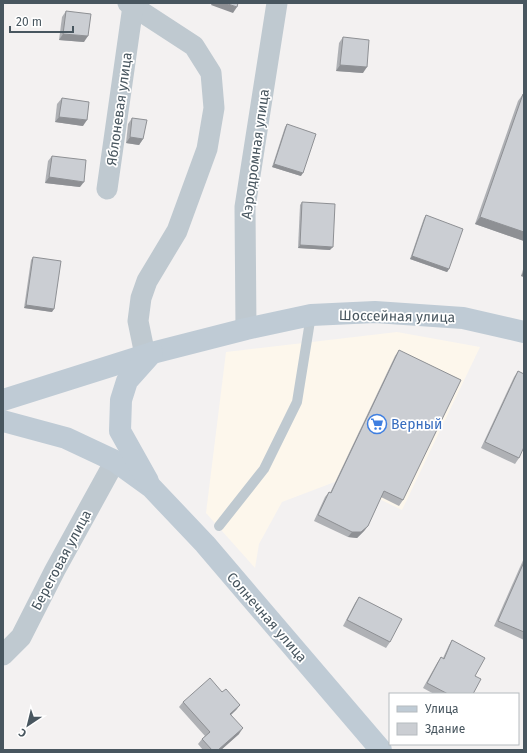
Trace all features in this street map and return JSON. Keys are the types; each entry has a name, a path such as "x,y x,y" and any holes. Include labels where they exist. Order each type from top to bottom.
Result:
{"main road":[{"name":"Шоссейная улица","path":"3,400 148,354 246,329 311,315 375,312 463,318 524,332"},
{"path":"148,354 127,381 121,400 120,431 151,487"},
{"path":"3,421 66,438 115,461 151,487"},
{"name":"Солнечная улица","path":"151,487 205,544 381,750"}],"street":[{"name":"Аэродромная улица","path":"246,329 245,206 276,3"},
{"name":"Яблоневая улица","path":"108,189 131,5"},
{"path":"131,5 194,46 211,73 214,108 208,149 177,231 147,281 141,298 138,321 148,354"},
{"name":"Береговая улица","path":"3,655 21,637 55,570 115,461"}],"lane":[{"path":"219,526 264,469 297,402 311,315"}],"shaded area":[{"path":"397,332 480,347 402,510 340,480 282,502 259,544 255,568 206,513 226,352"}],"building":[{"path":"225,3 238,3 237,7"},
{"path":"66,11 91,14 88,36 63,34"},
{"path":"343,37 369,40 367,67 340,65"},
{"path":"524,94 524,232 480,217"},
{"path":"62,98 89,102 87,120 59,117"},
{"path":"132,118 147,120 143,139 130,137"},
{"path":"287,124 316,134 303,173 274,164"},
{"path":"52,156 86,160 84,182 49,177"},
{"path":"302,202 335,204 333,247 300,245"},
{"path":"426,215 463,229 449,269 412,256"},
{"path":"33,257 61,261 54,309 26,305"},
{"path":"399,350 461,380 403,500 384,491 368,526 361,532 352,532 318,515 329,492 331,493"},
{"path":"518,371 524,374 524,447 519,458 485,442"},
{"path":"524,562 524,632 498,621"},
{"path":"359,597 402,619 390,642 347,620"},
{"path":"452,640 485,658 475,676 481,679 474,693 446,693 427,683 441,657 444,659"},
{"path":"210,678 222,692 226,689 240,705 230,714 243,728 218,750 212,750 202,739 210,732 183,702"}],"place":[{"name":"Верный","path":"377,424"}]}
